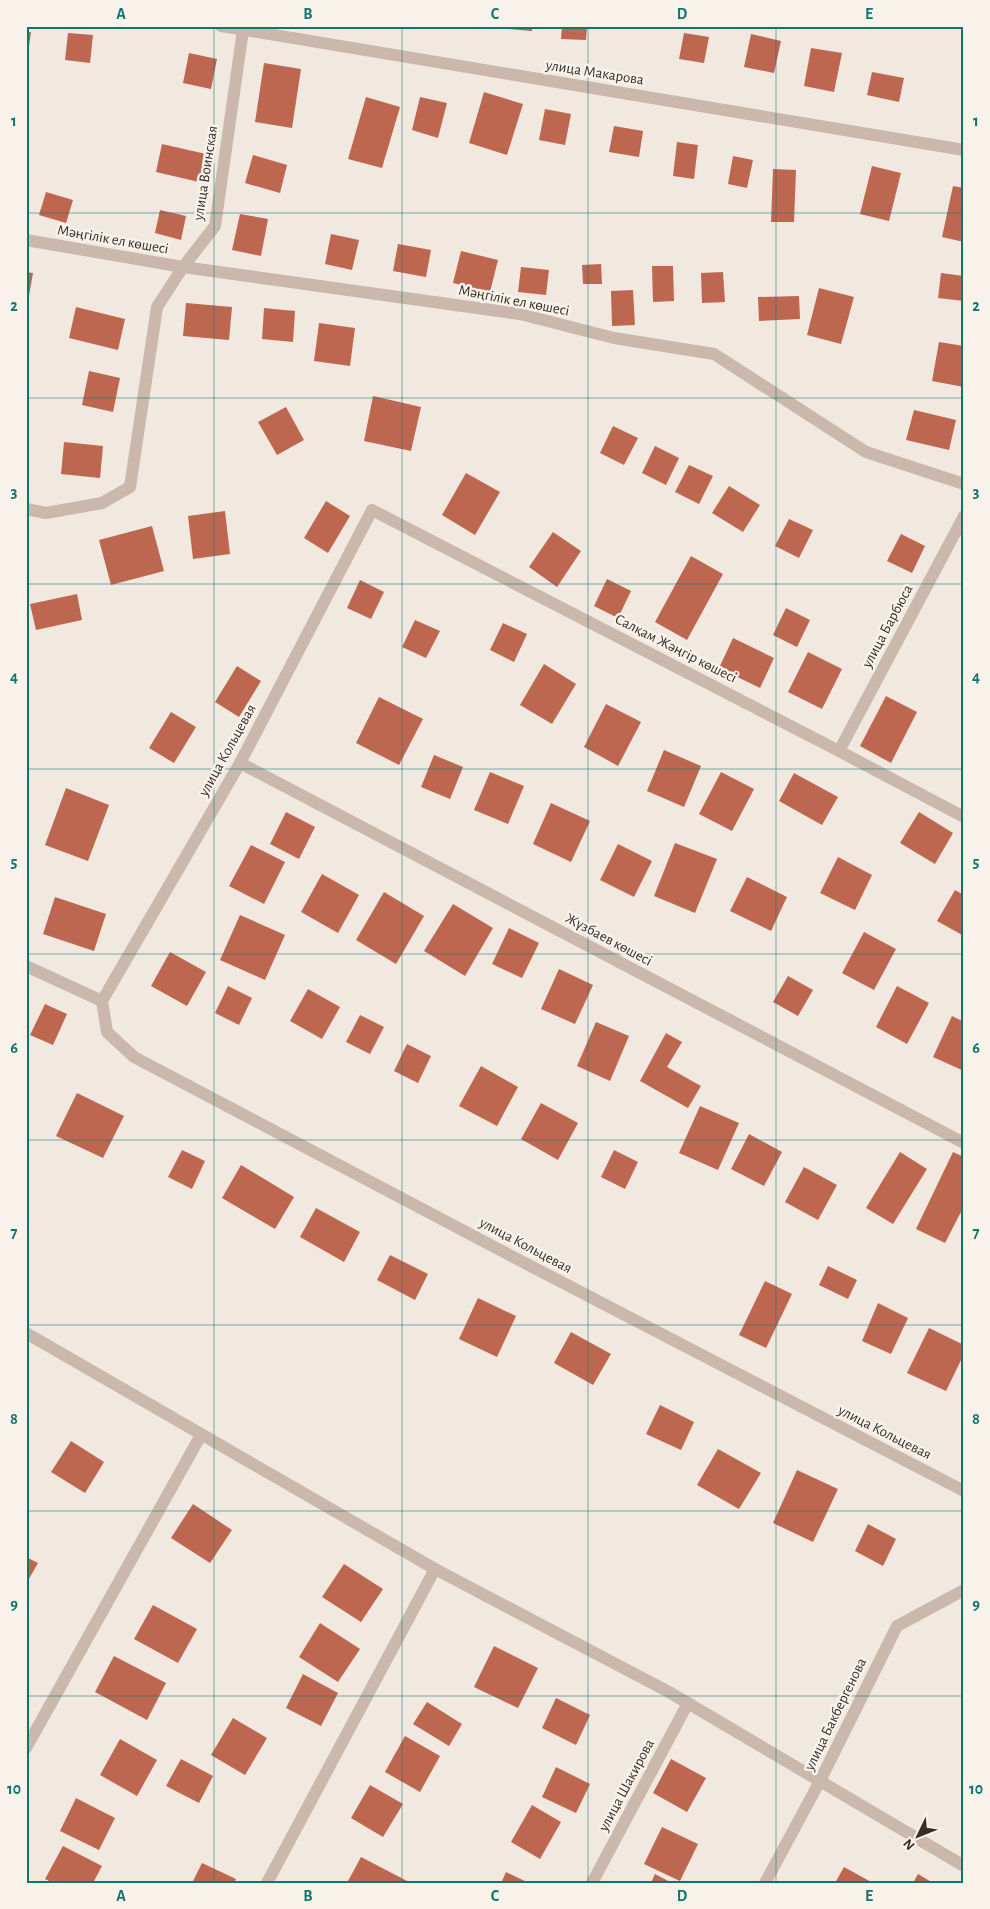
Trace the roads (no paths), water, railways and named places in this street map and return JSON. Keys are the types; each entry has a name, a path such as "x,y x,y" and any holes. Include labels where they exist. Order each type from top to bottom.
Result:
{"street":[{"name":"улица Макарова","path":"221,26 245,28 964,150"},
{"name":"улица Воинская","path":"26,509 46,513 102,503 130,487 157,307 183,267 215,226 245,28"},
{"name":"Мәңгілік ел көшесі","path":"26,240 183,267 520,314 614,338 714,354 866,452 964,484"},
{"name":"Салқам Жәңгір көшесі","path":"372,510 840,751 964,817"},
{"name":"улица Кольцевая","path":"372,510 240,764 102,1001 107,1032 134,1056 518,1260 964,1491"},
{"name":"улица Барбюса","path":"840,751 964,516"},
{"name":"Жүзбаев көшесі","path":"240,764 964,1143"},
{"path":"26,966 102,1001"},
{"path":"26,1333 435,1569 688,1703 964,1866"},
{"path":"26,1748 201,1435"},
{"path":"267,1883 435,1569"},
{"name":"улица Бакбергенова","path":"765,1883 820,1781 897,1626 964,1590"},
{"name":"улица Шакирова","path":"592,1883 688,1703"}]}
